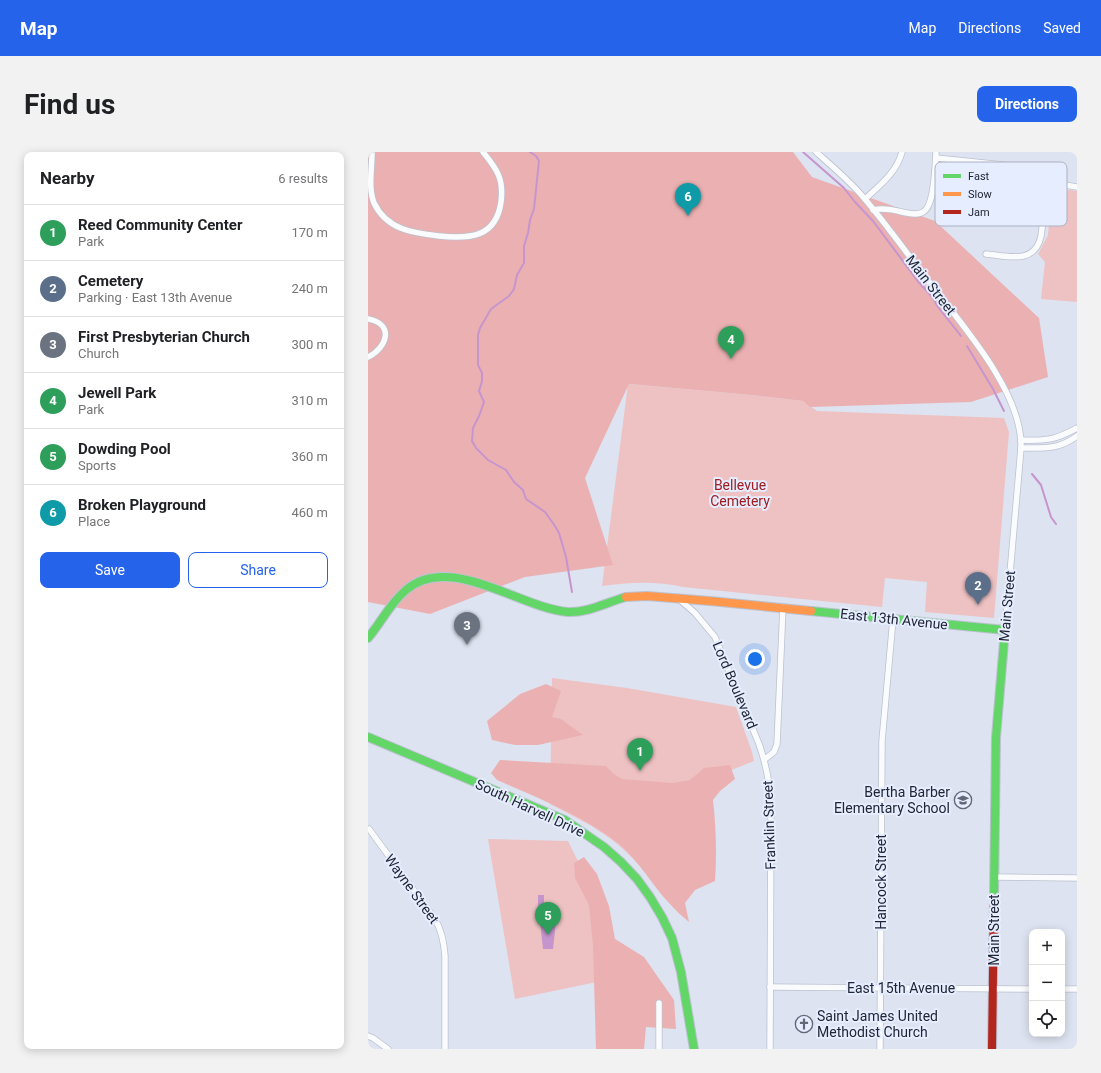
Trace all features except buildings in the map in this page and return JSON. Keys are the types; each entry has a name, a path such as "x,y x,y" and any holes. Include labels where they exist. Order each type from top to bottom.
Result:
{"street":[{"path":"372,152 370,185 373,199 379,211 389,223 402,230 418,234 462,238 477,235 483,232 494,223 499,212 502,191 500,176 493,163 483,152"},
{"name":"Main Street","path":"816,152 844,177 865,199 960,323 991,366 1005,390 1019,424 1021,448 996,737 994,989 992,1049"},
{"path":"865,199 889,175 898,162 902,152"},
{"path":"936,155 985,162"},
{"path":"873,210 879,208 915,214 923,212 929,206 931,199 935,164"},
{"path":"1067,185 1077,187"},
{"path":"986,254 1017,257 1029,255 1034,252 1040,242 1042,226"},
{"path":"368,319 379,322 383,325 385,335 382,345 368,357"},
{"path":"1021,440 1050,440 1077,428"},
{"path":"1021,448 1052,448 1077,436"},
{"name":"East 13th Avenue","path":"368,638 383,620 400,594 413,584 431,578 462,580 561,612 580,612 619,599 650,596 679,600 714,600 1005,630"},
{"name":"Lord Boulevard","path":"679,600 695,613 715,637 764,759"},
{"path":"764,759 774,752 777,744 783,607"},
{"name":"Hancock Street","path":"880,1049 882,741 893,619"},
{"name":"South Harvell Drive","path":"368,737 565,820 593,837 621,860 641,883 649,895 669,934 679,962 694,1049"},
{"name":"Franklin Street","path":"764,759 770,786 771,805 770,1049"},
{"name":"Wayne Street","path":"369,829 435,918 440,928 445,945 445,1049"},
{"path":"994,877 1077,878"},
{"name":"East 15th Avenue","path":"770,987 1029,989"},
{"path":"1065,989 1077,989"},
{"path":"659,1002 659,1049"},
{"name":"South Harvell Drive","path":"691,1033 697,1049"},
{"path":"368,1036 388,1049"}],"green space":[{"path":"1067,190 1077,191 1077,302 1041,299 1045,262 1038,254 1048,235 1049,226 1067,226"},
{"name":"Bellevue Cemetery","path":"628,384 803,401 817,411 1004,418 1009,432 994,618 925,612 927,582 885,578 882,607 653,583 602,586"},
{"path":"552,678 627,688 736,707 754,761 704,781 706,880 650,879 639,865 617,843 580,819 550,804"},
{"path":"488,839 568,841 588,882 611,979 515,999"}],"shaded area":[{"path":"368,152 793,152 812,177 935,221 935,226 940,226 1039,318 1048,377 971,402 810,407 803,401 629,384 585,478 613,565 525,577 430,614 368,602"},
{"path":"546,684 561,691 552,717 561,719 583,735 538,745 515,745 492,740 487,721 520,694"},
{"path":"500,760 606,766 622,779 672,783 690,780 704,768 730,765 735,779 720,791 713,800 716,840 715,881 695,890 685,903 689,922 671,906 639,864 618,843 590,824 575,816 497,780 491,773"},
{"path":"584,857 597,874 609,906 615,939 644,957 674,1000 676,1029 646,1027 644,1049 596,1049 593,946 589,905 575,878 574,863"},
{"path":"538,895 544,895 543,907 538,906"},
{"path":"540,922 556,922 553,949 543,949"}],"waterway":[{"path":"530,152 536,156 539,161 534,209 524,246 524,263 517,275 514,289 509,296 491,309 480,328 478,335 478,365 482,373 482,381 479,391 484,402 473,428 472,441 476,448 488,460 506,470 514,482 523,490 526,499 545,512 555,526 559,533 566,557 572,592"},
{"path":"803,152 844,188 873,221 961,336"},
{"path":"967,346 993,389 1004,411"},
{"path":"1032,474 1041,485 1051,517 1056,524"}],"traffic: fast":[{"path":"368,638 400,595 423,580 443,577 463,579 485,585 528,602 568,612 583,611 626,597"},
{"path":"811,611 1005,630 996,737 994,898"},
{"path":"368,737 565,820 604,847 621,862 637,879 650,897 672,938 681,972 694,1049"}],"traffic: slow":[{"path":"626,597 647,596 811,611"}],"traffic: jam":[{"path":"992,1049 994,898"}],"place":[{"name":"Broken Playground","path":"688,216"},
{"name":"Jewell Park","path":"731,359"},
{"name":"Cemetery","path":"978,605"},
{"name":"First Presbyterian Church","path":"467,645"},
{"name":"Reed Community Center","path":"640,771"},
{"name":"Bertha Barber Elementary School","path":"963,800"},
{"name":"Dowding Pool","path":"548,935"},
{"name":"Saint James United Methodist Church","path":"804,1024"}]}
